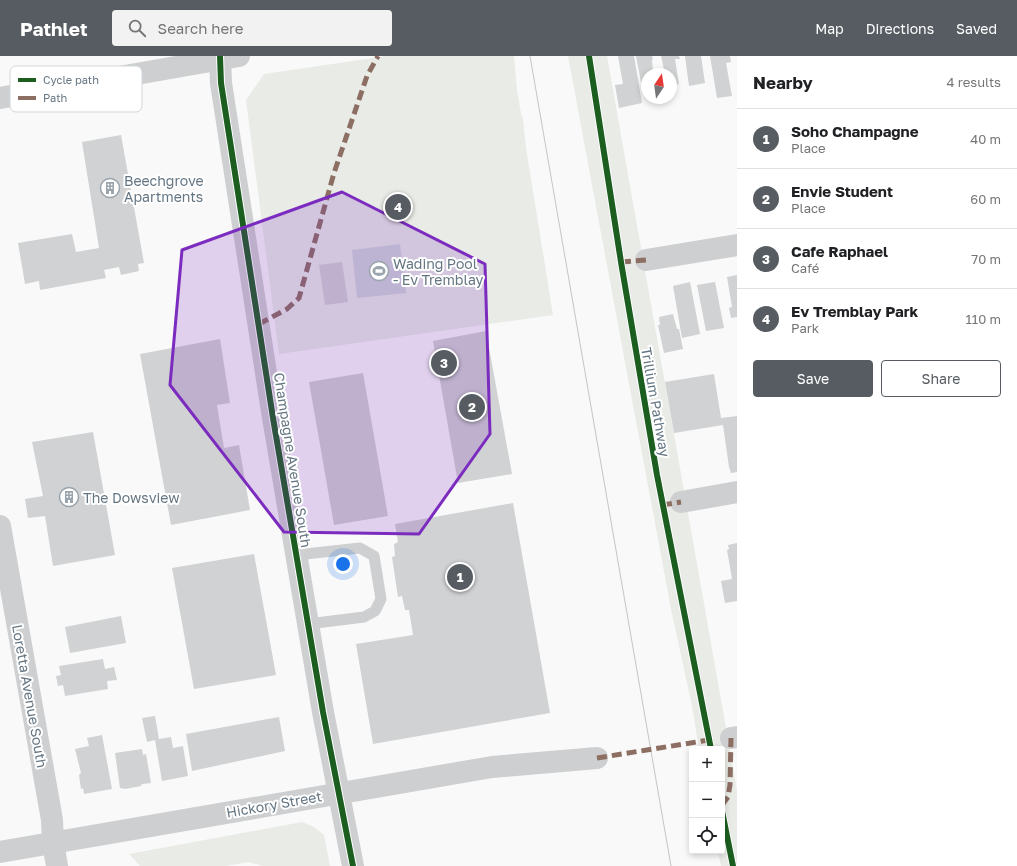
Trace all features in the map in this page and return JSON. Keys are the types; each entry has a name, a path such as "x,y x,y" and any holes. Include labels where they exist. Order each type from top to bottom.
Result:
{"street":[{"path":"142,72 226,57"},
{"name":"Champagne Avenue South","path":"226,57 221,83 296,555 323,712 353,866"},
{"path":"0,98 10,96"},
{"path":"646,260 737,245"},
{"path":"681,502 737,492"},
{"name":"Loretta Avenue South","path":"0,526 52,820 53,843 57,866"},
{"name":"Hickory Street","path":"0,852 492,767 597,758"}],"lane":[{"path":"296,555 360,548 374,556 380,599 375,611 364,617 308,624"}],"highlighted area":[{"path":"342,192 485,264 490,434 419,534 284,532 170,385 182,250"}],"shaded area":[{"path":"387,56 514,56 517,90 523,119 526,148 553,315 279,354 246,100 264,74"},
{"path":"568,56 607,56 737,790 737,866 721,866 719,854 725,854 725,746 699,746 692,706 671,609"},
{"name":"Wading Pool - Ev Tremblay","path":"400,244 406,293 357,298 352,250"},
{"path":"302,822 314,827 324,835 330,866 263,866 248,862 226,866 140,866 129,854"}],"building":[{"path":"618,56 634,56 641,103 619,108 615,85 623,84"},
{"path":"636,56 652,56 653,68 641,68 641,82"},
{"path":"661,56 679,56 680,59 675,59 676,68 664,68"},
{"path":"685,56 701,56 705,83 689,86"},
{"path":"710,56 730,56 731,62 726,63 732,96 717,98"},
{"path":"677,72 679,84 677,84"},
{"name":"Beechgrove Apartments","path":"121,135 144,263 138,264 139,271 121,275 119,267 104,270 106,278 40,290 39,281 25,284 18,243 72,234 76,252 99,248 82,142"},
{"path":"342,262 348,302 325,305 319,265"},
{"path":"737,275 737,317 731,318 729,308 732,307 727,277"},
{"path":"690,282 700,334 682,338 673,286"},
{"path":"715,282 724,328 706,331 697,285"},
{"path":"673,314 677,329 679,329 683,349 664,353 658,325 660,325 659,317"},
{"path":"486,331 512,474 458,483 433,341"},
{"path":"220,339 230,403 217,405 224,448 239,445 250,510 171,525 140,354"},
{"path":"363,373 388,516 334,525 309,382"},
{"path":"714,374 721,418 737,416 737,472 731,473 729,467 723,425 674,433 665,382"},
{"name":"The Dowsview","path":"93,432 115,555 53,566 45,516 28,518 25,499 43,496 32,442"},
{"path":"513,503 550,713 373,744 356,644 413,635 409,610 405,610 402,596 398,597 392,557 395,556 394,544 398,542 395,524"},
{"path":"737,543 737,601 725,603 721,581 732,579 727,550 729,549 728,545"},
{"path":"254,554 276,675 194,689 172,568"},
{"path":"121,616 126,643 70,653 65,627"},
{"path":"103,659 105,669 114,667 117,680 107,681 108,689 65,696 63,685 58,686 56,676 61,675 59,666"},
{"path":"155,716 159,739 171,737 173,748 183,746 188,776 162,781 155,740 147,742 142,718"},
{"path":"279,717 285,751 192,771 186,734"},
{"path":"102,735 112,789 84,794 83,788 81,789 79,775 81,773 75,749 89,746 87,738"},
{"path":"142,749 143,755 146,754 151,783 125,789 120,788 115,753"}],"tram line":[{"path":"530,56 671,866"}],"marked path":[{"path":"259,324 287,309 299,298 334,173 367,76 378,56"},
{"path":"621,262 646,260"},
{"path":"662,505 681,502"},
{"path":"725,801 728,797 730,785 731,738"},
{"path":"597,758 709,740"}],"cycle path":[{"path":"220,56 221,83 273,418 323,712 353,866"},
{"name":"Trillium Pathway","path":"589,56 621,262 657,475 710,746"},
{"path":"723,818 733,866"}],"place":[{"name":"Beechgrove Apartments","path":"110,188"},
{"name":"Ev Tremblay Park","path":"398,207"},
{"name":"Wading Pool - Ev Tremblay","path":"379,271"},
{"name":"Cafe Raphael","path":"444,363"},
{"name":"Envie Student","path":"472,407"},
{"name":"The Dowsview","path":"69,497"},
{"name":"Soho Champagne","path":"460,577"}]}
